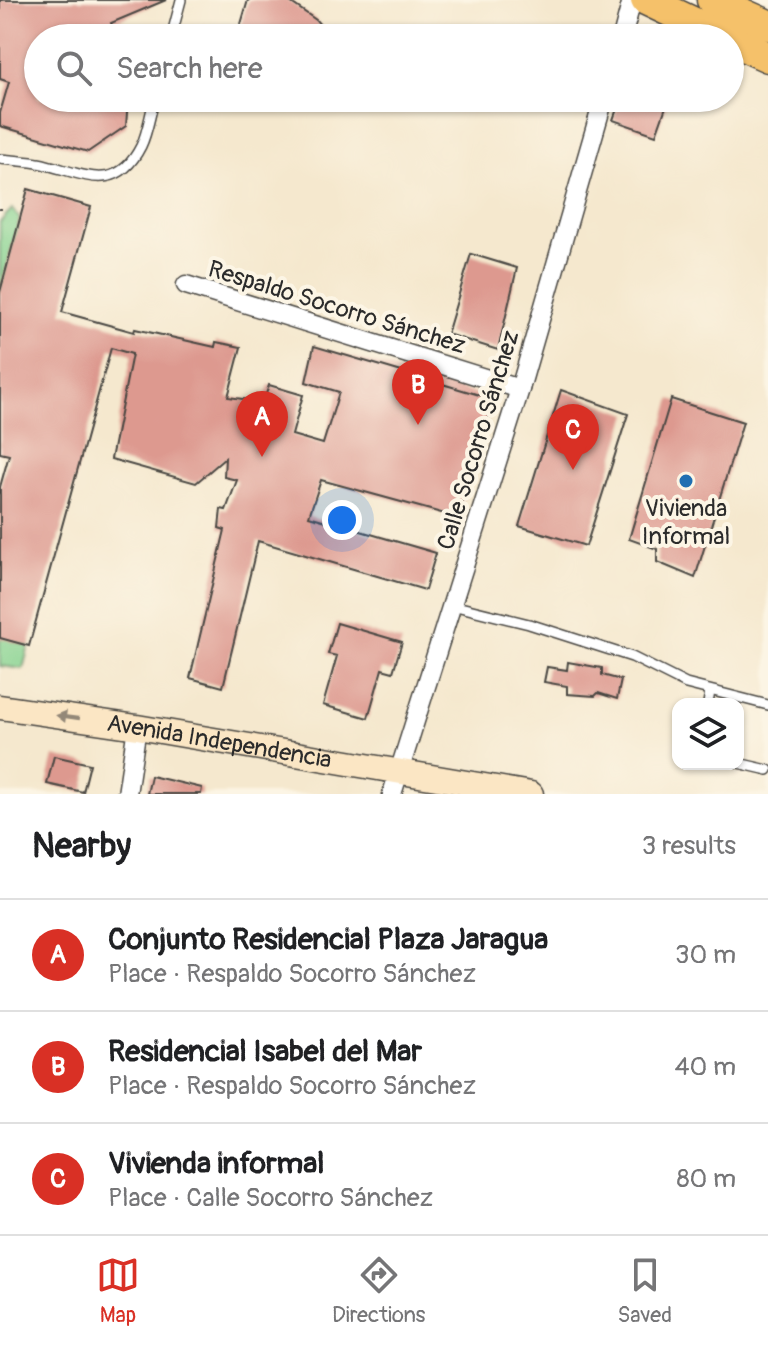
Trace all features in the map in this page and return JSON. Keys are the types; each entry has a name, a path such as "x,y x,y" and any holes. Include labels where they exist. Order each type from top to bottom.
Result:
{"highway":[{"path":"646,0 696,24"},
{"path":"712,0 768,25"},
{"path":"744,46 768,57"}],"main road":[{"name":"Avenida Independencia","path":"0,707 137,727 395,783 531,794"}],"street":[{"path":"626,24 632,0"},
{"name":"Calle Socorro Sánchez","path":"395,783 520,389 600,112"},
{"name":"Respaldo Socorro Sánchez","path":"186,285 520,389"},
{"path":"127,794 137,727"}],"lane":[{"path":"175,24 181,0"},
{"path":"0,159 37,163 99,178 116,176 128,166 142,144 151,112"},
{"path":"451,605 529,624 632,657 686,684 768,705"},
{"path":"709,698 710,691"},
{"path":"744,764 768,770"}],"green space":[{"path":"12,209 20,219 0,292 0,222"},
{"path":"0,637 29,646 23,669 0,666"}],"building":[{"path":"0,0 166,0 111,24 24,24 24,112 127,112 126,126 88,152 0,126 0,113 9,82 0,79"},
{"path":"248,0 287,0 319,24 241,24"},
{"path":"616,112 664,112 656,135 613,120"},
{"path":"28,189 91,207 62,312 134,332 135,329 215,347 216,342 241,347 228,397 257,401 261,394 266,394 269,385 303,395 292,435 323,444 339,392 306,382 314,346 493,399 469,485 456,517 321,480 309,516 436,553 425,590 258,541 223,687 190,678 225,530 219,528 221,509 226,510 237,480 224,477 225,458 196,483 111,459 132,354 111,348 29,646 0,638 0,487 9,455 0,453 0,292"},
{"path":"471,254 517,268 498,350 447,334"},
{"name":"Vivienda Informal","path":"561,390 628,414 586,546 519,526"},
{"name":"Vivienda Informal","path":"671,399 743,422 695,578 657,562 657,549 629,539"},
{"path":"337,623 402,642 393,672 382,669 368,718 323,705 337,656 328,654"},
{"path":"568,662 602,668 602,675 621,680 617,699 598,693 595,696 567,694 567,686 544,682 547,667 567,670"},
{"path":"54,756 90,764 83,792 47,784"},
{"path":"151,776 202,788 201,794 147,794"}],"place":[{"name":"Residencial Isabel del Mar","path":"418,425"},
{"name":"Conjunto Residencial Plaza Jaragua","path":"262,457"},
{"name":"Vivienda informal","path":"573,470"},
{"name":"Vivienda Informal","path":"686,481"}]}
